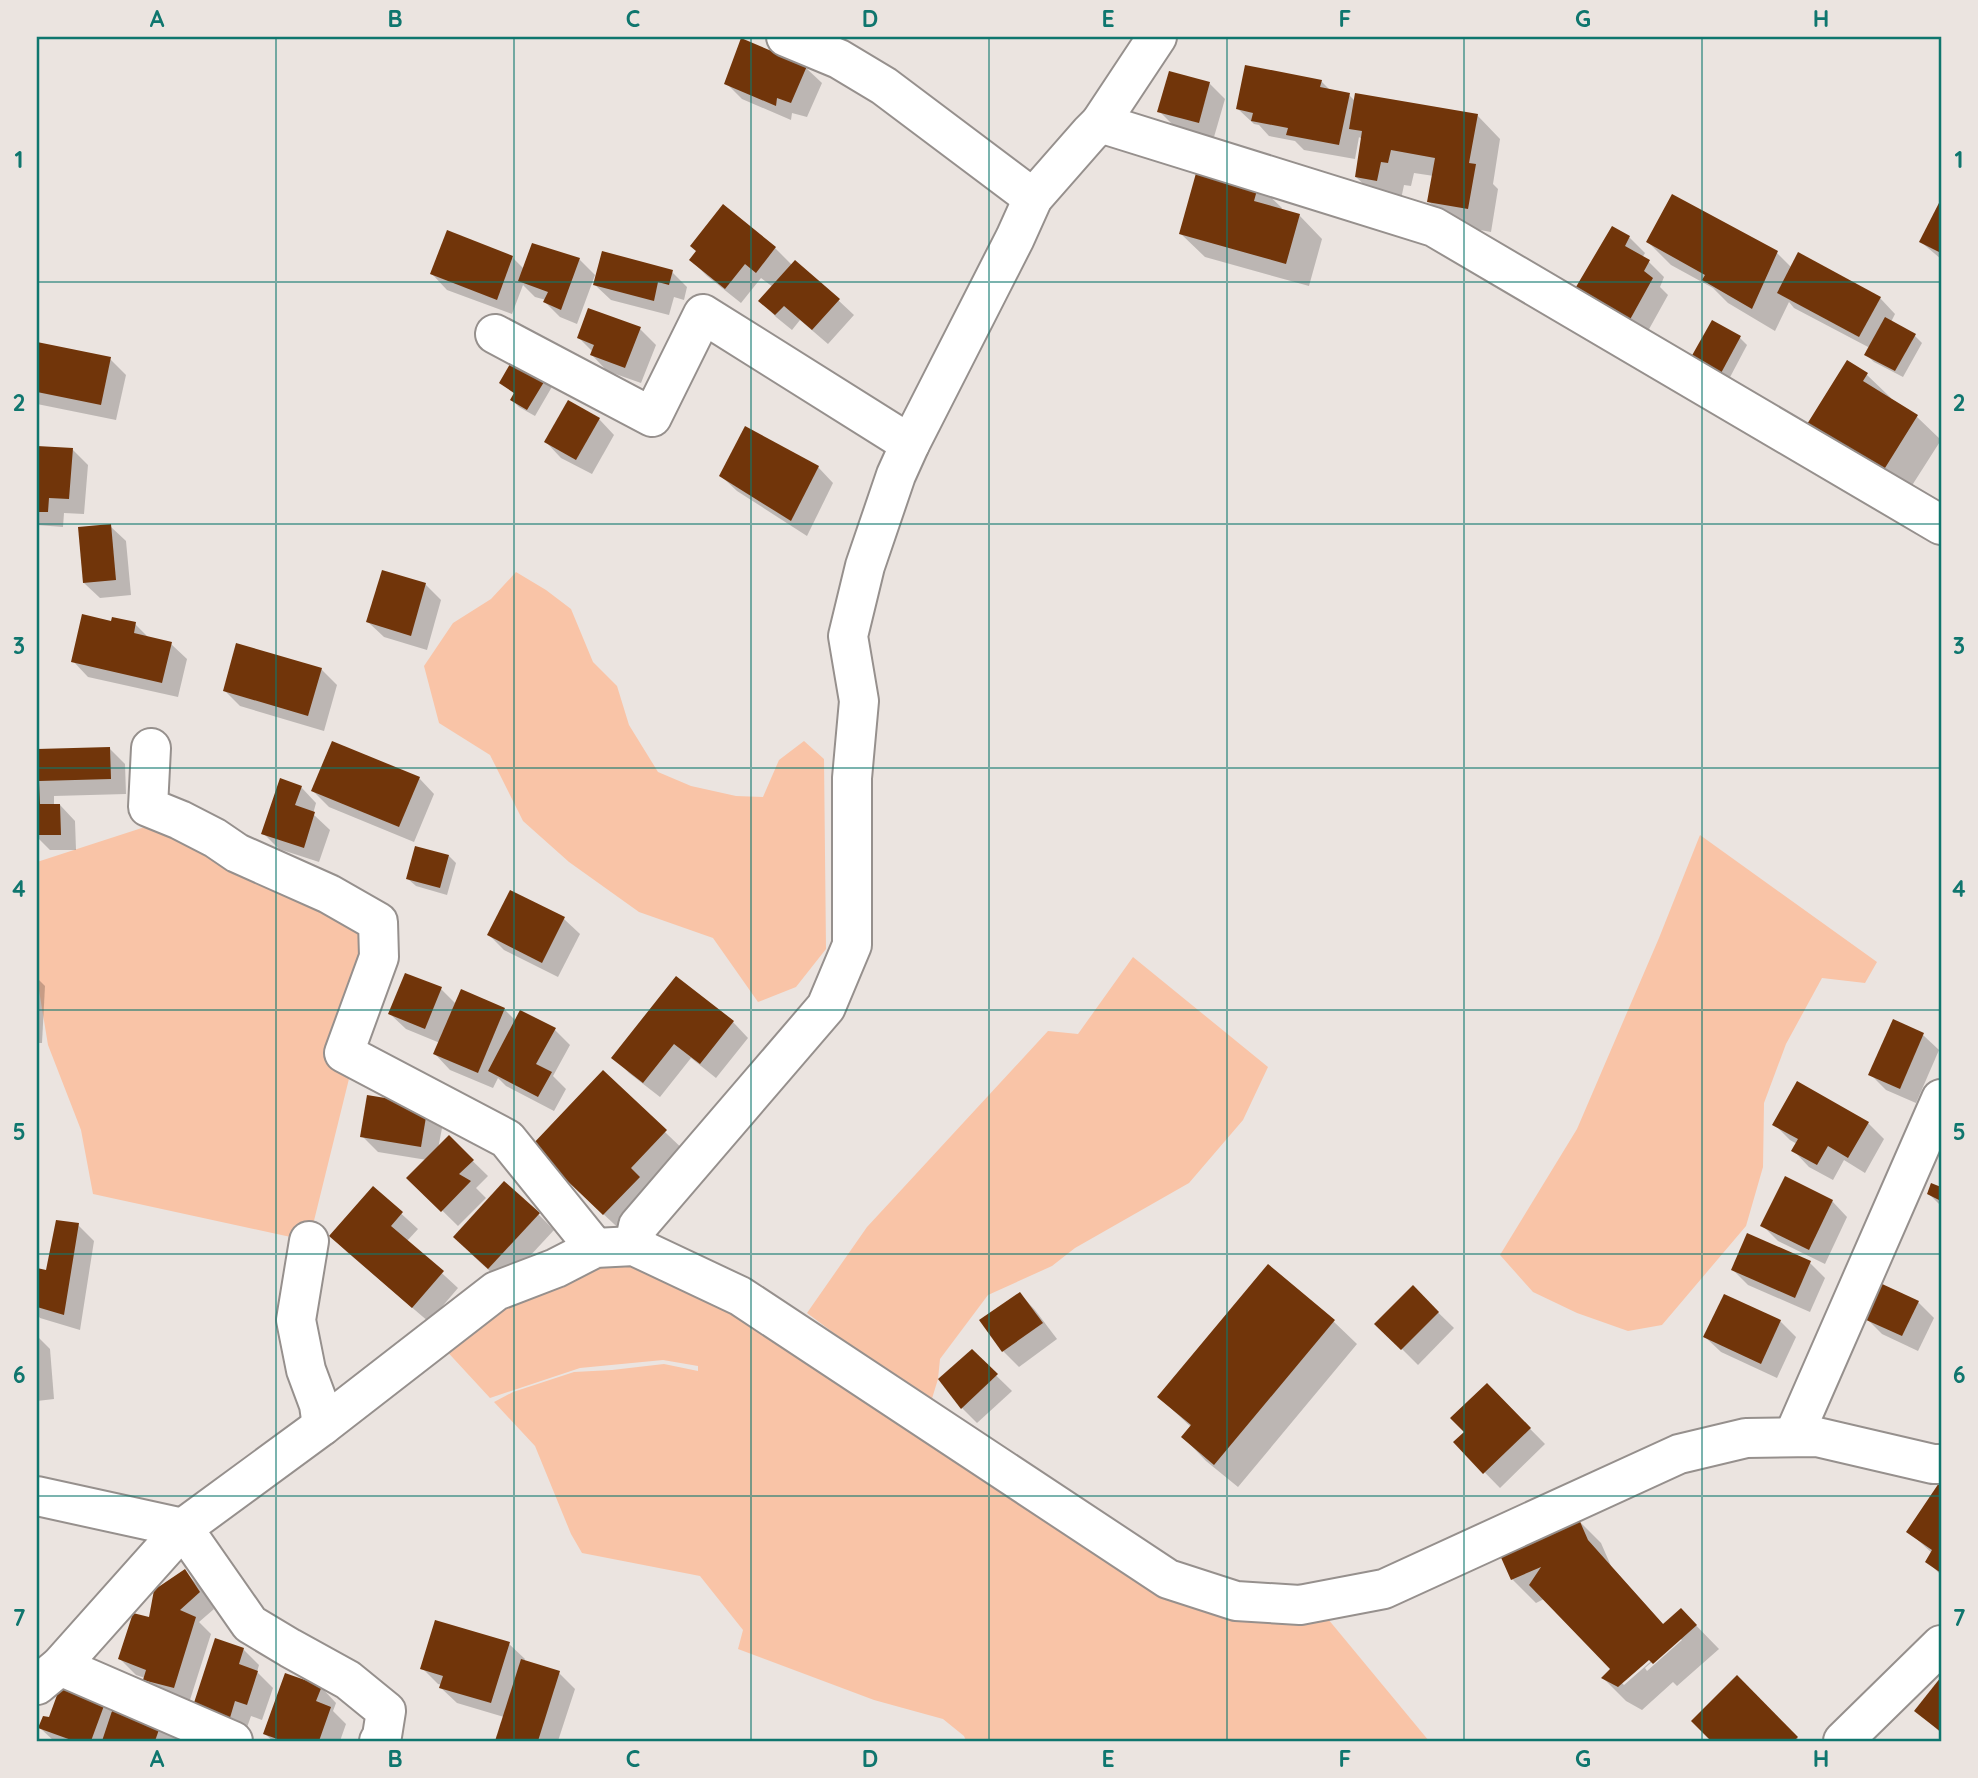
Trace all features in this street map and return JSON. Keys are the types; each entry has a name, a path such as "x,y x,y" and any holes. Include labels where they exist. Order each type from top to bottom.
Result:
{"street":[{"path":"786,37 839,59 884,86 1033,198"},
{"path":"634,1246 638,1226 826,1007 852,944 852,778 859,701 848,636 865,566 896,475 1033,198 1100,123 1157,37"},
{"path":"1100,123 1434,227 1941,525"},
{"path":"495,334 652,417 703,314 910,444"},
{"path":"151,748 148,807 215,838 237,853 329,894 378,922 379,957 344,1053 507,1139 594,1248"},
{"path":"1793,1437 1941,1099"},
{"path":"309,1241 296,1320 306,1370 319,1405 322,1426"},
{"path":"233,1741 48,1676 183,1528 322,1426 496,1291 556,1268 594,1248 634,1246 740,1296 1168,1579 1236,1601 1300,1605 1384,1588 1679,1454 1746,1438 1817,1437 1941,1464"},
{"path":"37,1496 183,1528 250,1624 348,1680 386,1711 379,1741"},
{"path":"1843,1741 1941,1645"}],"shaded area":[{"path":"516,572 571,609 593,662 617,686 629,725 658,772 691,786 736,796 763,797 779,760 804,741 824,759 826,949 796,987 758,1002 713,938 639,912 569,862 523,821 490,755 439,723 424,666 453,623 491,599"},
{"path":"151,825 329,894 379,957 309,1241 93,1194 81,1130 48,1045 37,978 37,862"},
{"path":"1700,835 1877,962 1865,983 1822,978 1786,1044 1764,1103 1763,1167 1746,1226 1662,1325 1628,1331 1577,1313 1533,1292 1500,1255 1577,1129"},
{"path":"1133,957 1268,1067 1243,1120 1189,1183 1075,1248 1052,1266 988,1295 940,1359 938,1379 930,1405 807,1313 867,1227 1048,1031 1078,1034"},
{"path":"632,1252 1162,1575 1323,1613 1429,1741 966,1741 964,1736 943,1719 874,1700 738,1649 743,1630 700,1576 582,1553 571,1534 535,1446 494,1402 513,1392 574,1372 664,1364 698,1371 698,1366 663,1360 580,1368 490,1398 442,1346 493,1294"}],"building":[{"path":"741,38 807,66 791,103 777,98 776,106 724,84"},
{"path":"1245,65 1322,80 1320,87 1350,93 1339,145 1286,135 1288,128 1251,121 1253,113 1236,109"},
{"path":"1169,71 1210,82 1199,123 1157,112"},
{"path":"1355,93 1478,114 1469,163 1476,164 1468,209 1427,202 1435,158 1391,150 1388,163 1381,162 1377,181 1355,177 1362,131 1349,129"},
{"path":"1198,166 1259,183 1254,201 1300,214 1286,264 1179,234"},
{"path":"1672,194 1778,251 1752,309 1702,280 1705,275 1646,242"},
{"path":"1941,199 1941,253 1919,242"},
{"path":"723,204 776,247 756,273 745,264 725,289 689,260 696,251 690,246"},
{"path":"1612,226 1630,236 1625,246 1650,260 1644,271 1653,278 1627,325 1573,292"},
{"path":"447,230 513,256 497,300 430,274"},
{"path":"532,243 580,258 561,310 543,302 548,292 518,281"},
{"path":"602,251 673,270 669,285 658,282 654,301 593,285"},
{"path":"1798,252 1881,297 1859,337 1777,293"},
{"path":"795,260 840,299 812,330 784,306 775,315 758,301"},
{"path":"588,308 641,327 625,368 590,355 594,345 577,338"},
{"path":"1885,317 1916,334 1895,371 1864,355"},
{"path":"1712,320 1741,336 1720,375 1690,359"},
{"path":"37,342 111,357 101,405 37,392"},
{"path":"514,357 547,377 527,410 510,400 514,393 499,383"},
{"path":"1847,360 1868,373 1863,381 1918,415 1880,476 1804,429"},
{"path":"568,400 600,418 576,460 544,442"},
{"path":"745,426 819,466 791,521 719,476"},
{"path":"37,446 73,448 69,499 49,498 48,512 37,512"},
{"path":"111,524 116,580 83,583 78,527"},
{"path":"382,570 426,583 411,636 366,622"},
{"path":"82,614 111,621 112,617 136,622 134,633 172,642 162,683 71,662"},
{"path":"236,643 322,668 308,716 223,691"},
{"path":"332,741 420,777 399,827 311,791"},
{"path":"110,747 111,779 39,781 40,804 60,804 61,835 37,835 37,749"},
{"path":"280,778 302,786 295,805 315,812 304,848 261,834"},
{"path":"415,846 449,855 440,888 406,879"},
{"path":"510,890 565,917 542,963 487,935"},
{"path":"405,973 442,987 425,1029 388,1014"},
{"path":"676,976 734,1021 700,1064 674,1044 643,1083 611,1058"},
{"path":"461,989 505,1008 478,1073 433,1054"},
{"path":"520,1010 556,1028 536,1064 552,1072 538,1097 488,1071"},
{"path":"1893,1019 1924,1033 1900,1089 1868,1075"},
{"path":"603,1070 667,1130 631,1168 640,1177 603,1215 531,1146"},
{"path":"1797,1081 1869,1122 1848,1158 1828,1146 1817,1165 1791,1151 1798,1139 1772,1125"},
{"path":"367,1095 428,1105 421,1147 360,1137"},
{"path":"449,1135 474,1160 459,1174 471,1181 441,1212 406,1178"},
{"path":"1785,1176 1833,1200 1809,1250 1760,1226"},
{"path":"504,1181 540,1213 488,1269 453,1237"},
{"path":"1931,1183 1941,1187 1941,1201 1927,1194"},
{"path":"373,1186 403,1212 391,1226 444,1271 412,1308 329,1236"},
{"path":"56,1220 79,1223 64,1315 37,1307 37,1268 46,1270"},
{"path":"1747,1233 1811,1261 1795,1298 1731,1270"},
{"path":"1268,1264 1335,1320 1214,1465 1181,1437 1191,1425 1157,1397"},
{"path":"1880,1283 1919,1301 1902,1336 1864,1319"},
{"path":"1413,1285 1439,1312 1401,1350 1374,1324"},
{"path":"1020,1292 1043,1323 1002,1352 979,1320"},
{"path":"1724,1294 1781,1320 1761,1364 1703,1337"},
{"path":"972,1349 998,1374 961,1409 938,1379"},
{"path":"1487,1383 1531,1428 1483,1474 1453,1442 1464,1432 1450,1418"},
{"path":"1941,1480 1941,1573 1925,1562 1932,1550 1906,1532"},
{"path":"1578,1517 1588,1540 1663,1624 1681,1608 1697,1625 1653,1664 1649,1660 1618,1687 1601,1678 1610,1669 1529,1585 1541,1567 1511,1580 1499,1553"},
{"path":"185,1569 200,1592 180,1610 196,1617 174,1688 143,1680 146,1670 118,1659 133,1613 149,1617 154,1590"},
{"path":"435,1620 510,1642 491,1703 439,1688 443,1676 420,1669"},
{"path":"215,1638 244,1648 239,1664 258,1671 247,1705 235,1701 229,1721 192,1709"},
{"path":"521,1659 560,1671 538,1741 495,1741"},
{"path":"285,1673 322,1686 316,1701 331,1707 319,1741 283,1741 263,1734"},
{"path":"1737,1675 1798,1737 1794,1741 1711,1741 1691,1721"},
{"path":"1941,1677 1941,1732 1914,1711"},
{"path":"60,1687 105,1703 91,1741 74,1741 38,1728 43,1716 49,1717"},
{"path":"114,1705 162,1721 155,1741 102,1741"}]}
